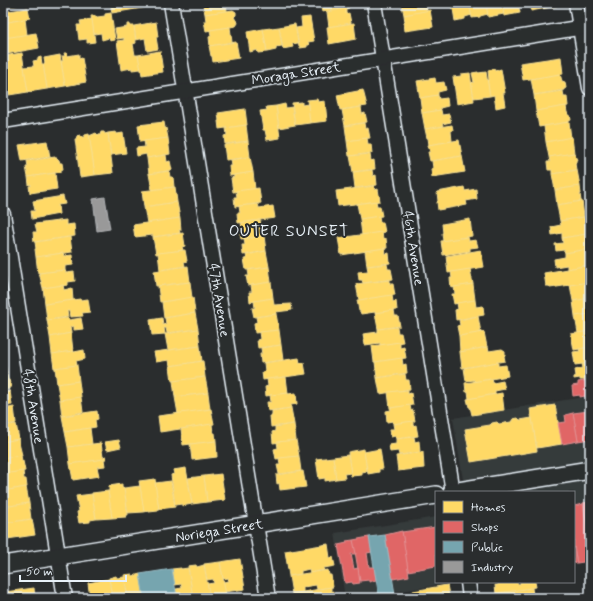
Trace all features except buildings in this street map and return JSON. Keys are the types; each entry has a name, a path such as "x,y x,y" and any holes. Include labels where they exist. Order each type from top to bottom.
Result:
{"street":[{"name":"47th Avenue","path":"172,3 268,598"},
{"name":"46th Avenue","path":"374,3 453,491"},
{"path":"576,3 585,26 590,88"},
{"name":"Moraga Street","path":"3,120 585,26"},
{"name":"48th Avenue","path":"3,214 65,598"},
{"path":"459,491 590,470"},
{"name":"Noriega Street","path":"3,565 435,495"},
{"path":"468,583 470,598"}],"shaded area":[{"path":"590,396 590,561 575,563 575,491 465,491 453,418"},
{"path":"435,517 435,583 451,583 358,598 345,598 335,533"}],"district":[{"name":"OUTER SUNSET","path":"289,230"}]}
